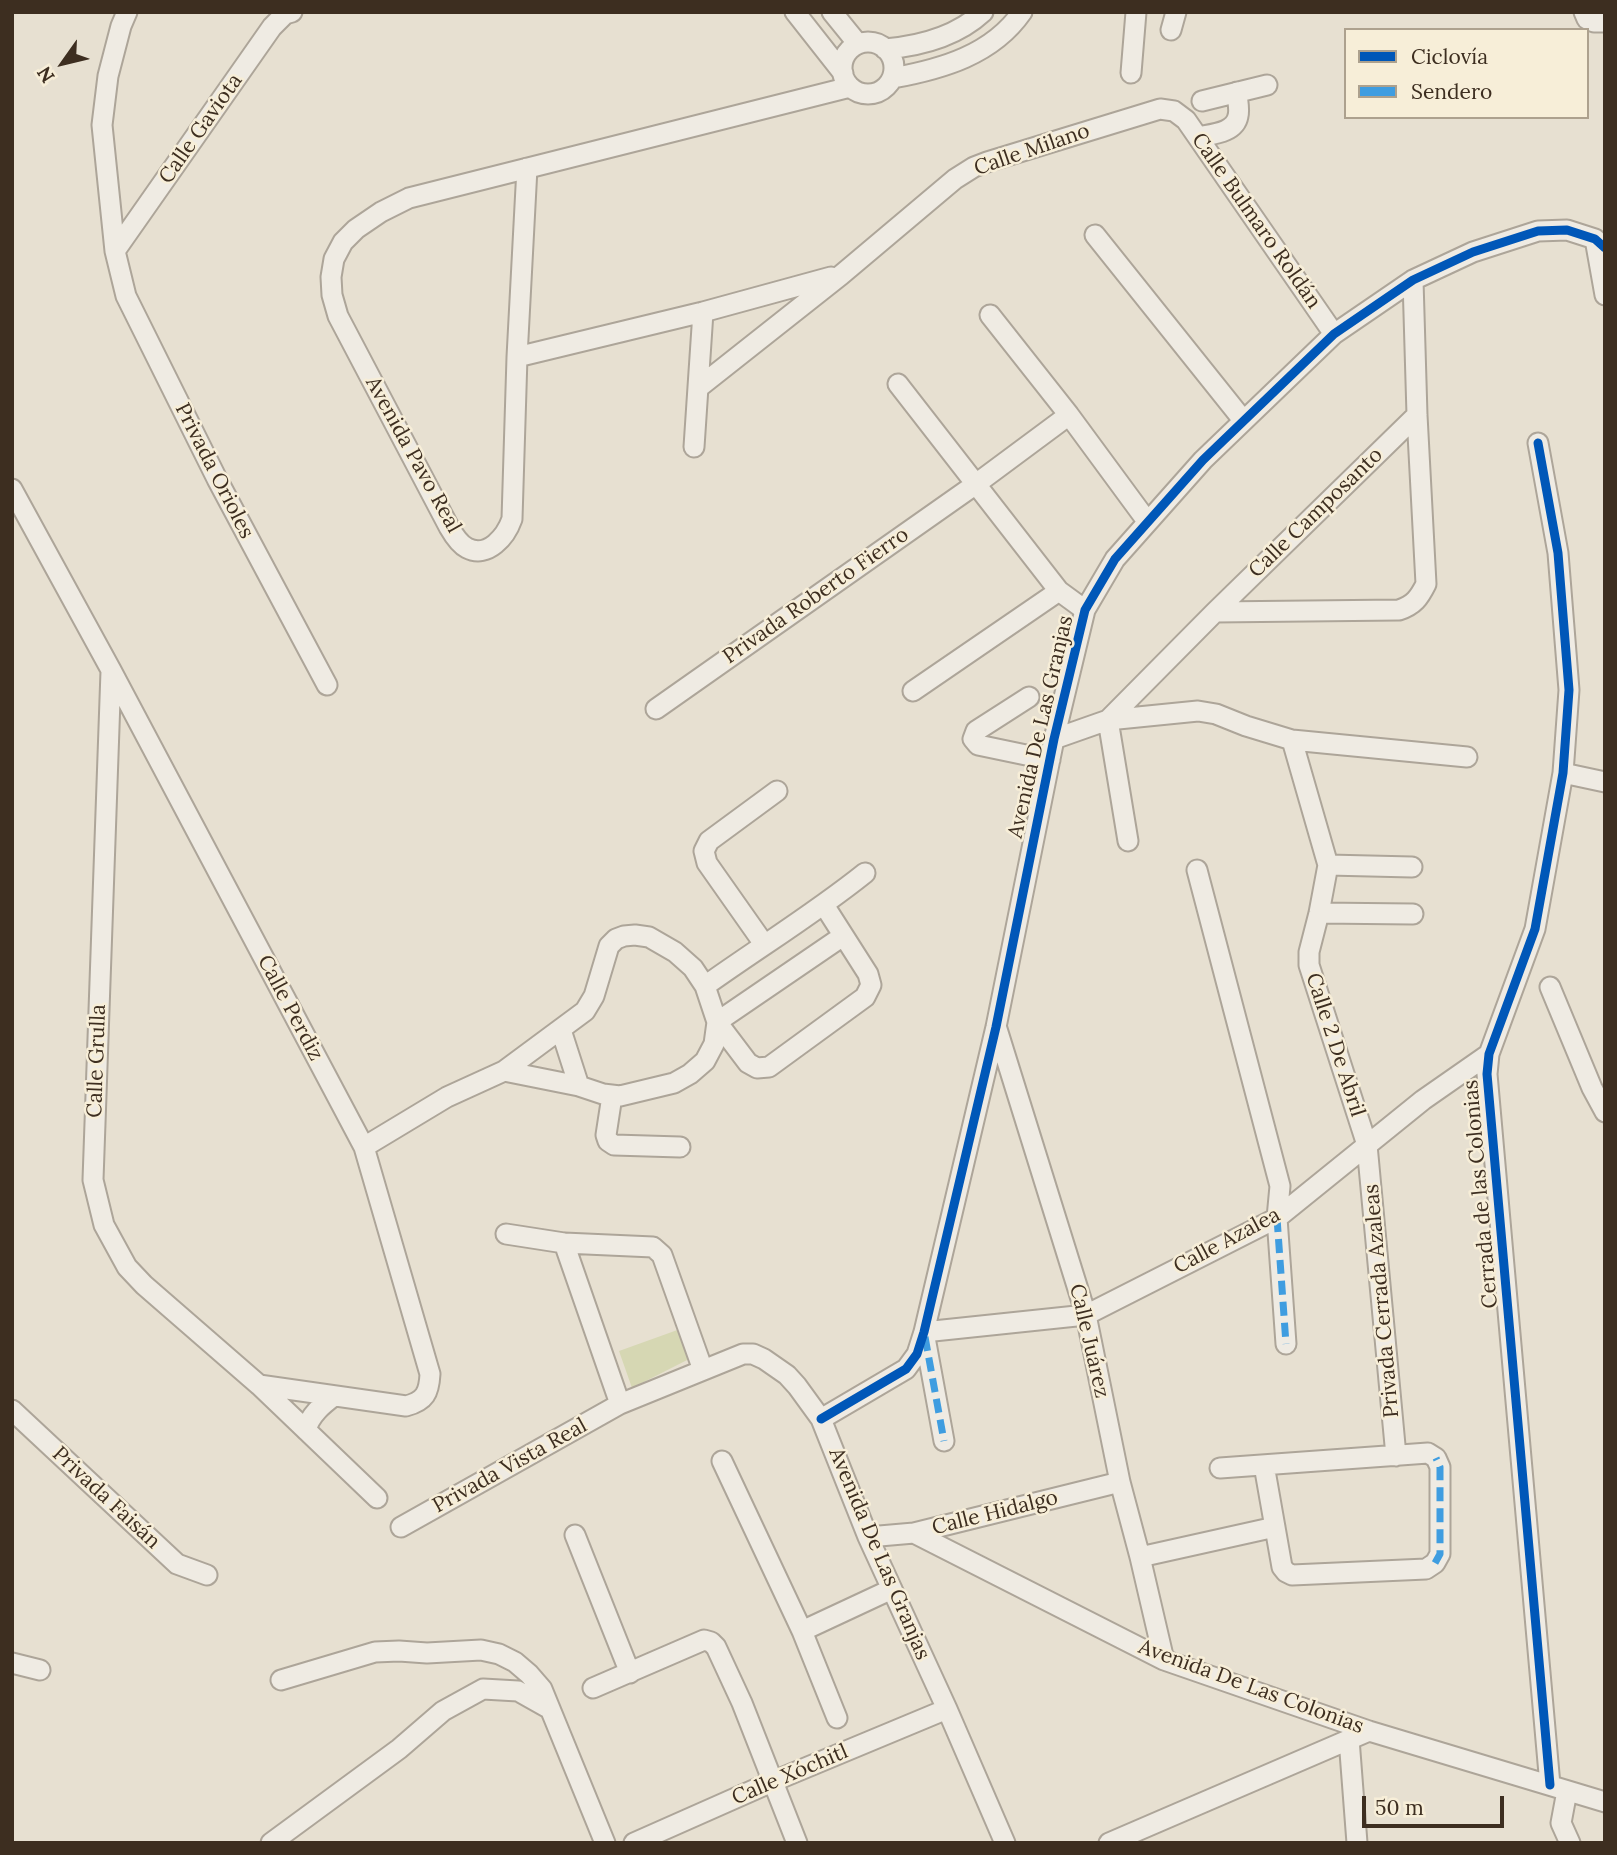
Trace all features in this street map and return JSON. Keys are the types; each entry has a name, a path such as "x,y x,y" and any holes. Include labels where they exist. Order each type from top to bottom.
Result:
{"street":[{"name":"Privada Orioles","path":"127,12 108,76 102,125 116,251 126,296 217,480 327,685"},
{"name":"Calle Gaviota","path":"116,251 272,27 285,14 292,12"},
{"path":"795,12 846,80 858,92 868,95 879,93 887,87 893,78 895,67 892,57 885,48 877,44 858,44 845,56 843,64 846,80"},
{"path":"832,12 858,44"},
{"path":"885,48 911,47 957,31 983,12"},
{"path":"893,78 930,71 985,48 1002,36 1022,12"},
{"path":"1131,73 1136,12"},
{"path":"1584,12 1587,19 1605,22"},
{"name":"Avenida Pavo Real","path":"527,168 512,519 508,531 497,543 482,551 467,548 449,527 338,316 331,295 331,277 334,259 343,242 356,229 381,212 409,198 846,80"},
{"path":"1202,101 1267,85"},
{"path":"1198,137 1233,127 1238,117 1237,92"},
{"name":"Calle Milano","path":"698,388 841,275 955,179 974,167 1160,108 1174,111"},
{"name":"Calle Bulmaro Roldán","path":"1174,111 1186,120 1334,334"},
{"name":"Avenida De Las Granjas","path":"1005,1843 868,1537 821,1419 906,1370 917,1354 996,1027 1054,739 1085,610 1115,559 1147,521 1243,420 1334,334 1413,280 1473,252 1538,231 1567,230 1600,243"},
{"path":"1094,235 1243,420"},
{"path":"1600,243 1605,295"},
{"name":"Calle Milano","path":"517,357 841,275"},
{"name":"Calle Camposanto","path":"1215,612 1399,610 1412,605 1420,596 1426,584 1413,280"},
{"path":"694,447 703,312"},
{"path":"989,315 1069,415 1147,521"},
{"path":"898,384 1059,591 1085,610"},
{"name":"Privada Roberto Fierro","path":"656,709 976,484 1069,415"},
{"name":"Calle Camposanto","path":"1108,720 1417,415"},
{"name":"Cerrada de las Colonias","path":"1538,443 1558,553 1569,690 1563,773 1535,929 1489,1055 1487,1074 1561,1823 1570,1843"},
{"name":"Calle Perdiz","path":"12,489 364,1147 430,1374 426,1396 417,1403 406,1406 259,1385"},
{"path":"913,691 1059,591"},
{"name":"Calle Grulla","path":"111,670 93,1180 104,1225 127,1267 144,1285 259,1385 377,1498"},
{"path":"1029,697 976,732 973,739 978,745 1050,760"},
{"path":"1054,739 1108,720 1198,711 1216,714 1292,740 1467,757"},
{"path":"1108,720 1128,841"},
{"name":"Calle 2 De Abril","path":"1292,740 1328,865 1309,952 1310,965 1367,1145"},
{"path":"1563,773 1605,782"},
{"path":"764,944 707,863 705,851 709,841 777,791"},
{"path":"1328,865 1412,867"},
{"path":"1196,870 1280,1185 1277,1218 1286,1344"},
{"path":"705,986 824,905 865,873"},
{"path":"364,1147 447,1097 504,1071 585,1012 594,996 609,946 624,936 649,937 675,952 693,968 705,986 717,1022 748,1063 757,1068 769,1067 865,997 871,985 868,974 824,905"},
{"path":"1319,913 1413,914"},
{"path":"504,1071 579,1086 612,1096 674,1083 705,1061 714,1044 717,1022 843,936"},
{"path":"1550,987 1592,1088 1605,1112"},
{"name":"Calle Juárez","path":"996,1027 1086,1315 1120,1482 1164,1660"},
{"path":"561,1030 579,1086"},
{"name":"Calle Azalea","path":"924,1332 1086,1315 1277,1218 1423,1100 1489,1055"},
{"path":"612,1096 606,1135 608,1141 614,1145 680,1147"},
{"name":"Privada Cerrada Azaleas","path":"1367,1145 1396,1456"},
{"path":"506,1234 564,1244 653,1247 658,1250 703,1370"},
{"path":"564,1244 620,1404"},
{"path":"924,1332 944,1441"},
{"name":"Privada Vista Real","path":"401,1527 620,1404 743,1354 753,1354 764,1359 787,1375 821,1419"},
{"path":"306,1430 314,1413 334,1396"},
{"name":"Privada Faisán","path":"12,1410 177,1564 207,1575"},
{"path":"1220,1468 1428,1453 1436,1458 1440,1467 1440,1554 1436,1563 1426,1569 1292,1575 1286,1572 1282,1567 1264,1465"},
{"path":"722,1461 802,1631 837,1718"},
{"name":"Calle Hidalgo","path":"868,1537 914,1533 1120,1482"},
{"path":"1140,1557 1275,1527"},
{"name":"Avenida De Las Colonias","path":"914,1533 1164,1660 1369,1731 1605,1802"},
{"path":"575,1535 630,1673"},
{"path":"802,1631 892,1589"},
{"path":"593,1688 704,1640 710,1642 716,1647 737,1692 797,1843"},
{"path":"281,1680 375,1652 481,1650 499,1654 515,1662 542,1689 605,1843"},
{"path":"12,1663 40,1670"},
{"path":"271,1843 399,1749 443,1711 484,1689 518,1691 550,1709"},
{"name":"Calle Xóchitl","path":"634,1843 947,1709"},
{"path":"1109,1843 1369,1731"},
{"path":"1349,1739 1353,1841"}],"green space":[{"path":"683,1328 693,1357 632,1388 619,1351"}],"marked path":[{"path":"1277,1218 1286,1344"},
{"path":"925,1337 944,1441"},
{"path":"1435,1563 1440,1554 1440,1467 1436,1458"}],"cycle path":[{"path":"821,1419 906,1369 917,1354 996,1027 1054,739 1085,610 1115,559 1203,460 1334,334 1413,280 1473,252 1538,231 1567,230 1595,239 1605,248"},
{"path":"1538,443 1558,553 1569,690 1563,773 1535,929 1489,1054 1487,1074 1550,1785"}]}
